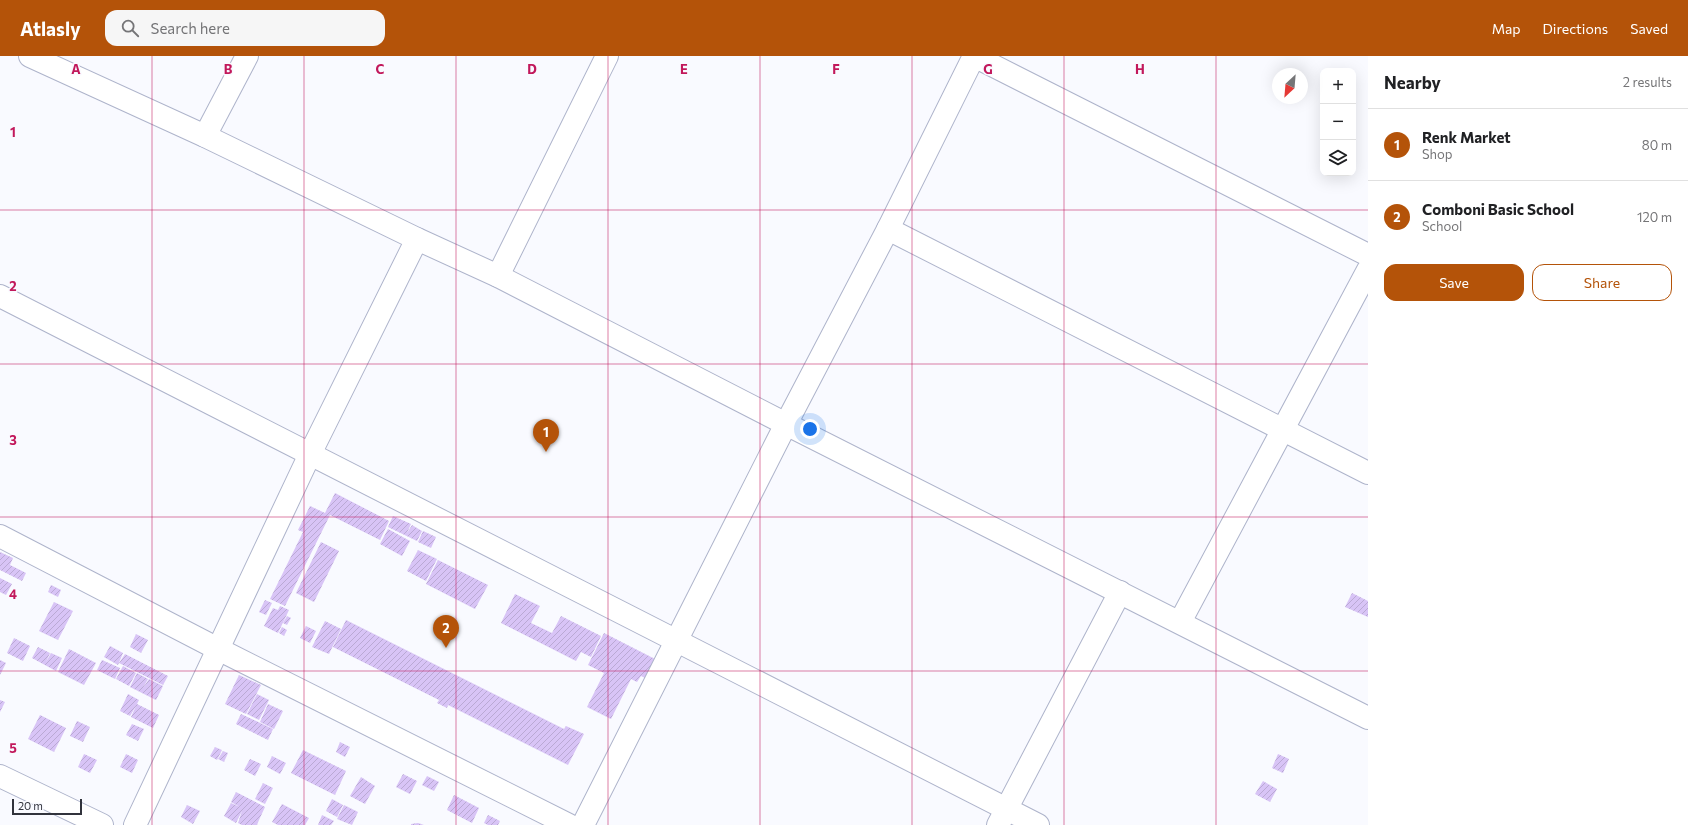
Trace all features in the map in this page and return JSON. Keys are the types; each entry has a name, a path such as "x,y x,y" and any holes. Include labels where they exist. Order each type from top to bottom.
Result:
{"street":[{"path":"30,56 205,136 417,239 498,276 786,424 1368,718"},
{"path":"205,136 247,56"},
{"path":"498,276 607,56"},
{"path":"583,825 675,640 888,229 974,56 1368,255"},
{"path":"888,229 1368,473"},
{"path":"135,825 310,452 417,239"},
{"path":"1180,622 1284,430 1368,270"},
{"path":"0,296 310,452 675,640 1002,817 1038,825"},
{"path":"0,536 218,649 569,825"},
{"path":"1002,817 1120,592"},
{"path":"0,776 102,825"}],"building":[{"path":"335,493 389,521 380,540 330,515 285,606 270,599 303,532 298,530 310,506 325,513"},
{"path":"393,516 411,524 407,533 412,525 422,531 417,541 388,527"},
{"path":"388,529 410,541 402,556 380,544"},
{"path":"423,531 436,537 431,548 418,542"},
{"path":"321,542 339,551 314,602 296,593"},
{"path":"418,550 437,559 426,581 407,571"},
{"path":"0,552 13,558 10,565 26,573 22,581 0,570"},
{"path":"438,560 488,585 475,609 426,584"},
{"path":"0,578 12,584 6,595 0,592"},
{"path":"51,585 61,590 58,597 48,592"},
{"path":"1352,593 1368,601 1368,617 1345,607"},
{"path":"515,594 540,606 531,623 552,633 561,616 601,636 591,657 581,652 576,661 501,623"},
{"path":"265,600 272,603 266,615 259,612"},
{"path":"54,602 73,611 58,640 39,631"},
{"path":"280,606 289,610 278,633 264,626 273,608 278,610"},
{"path":"287,616 291,618 287,625 283,623"},
{"path":"346,620 564,729 566,726 584,734 568,765 448,705 447,708 437,703 439,700 333,647"},
{"path":"325,621 341,629 329,654 312,647"},
{"path":"306,626 316,631 310,643 300,638"},
{"path":"282,627 287,630 284,636 279,633"},
{"path":"604,633 657,660 647,679 641,676 637,682 631,679 611,719 587,707 604,673 588,665"},
{"path":"136,634 148,640 141,653 130,647"},
{"path":"14,638 30,646 23,661 7,653"},
{"path":"110,646 123,653 118,665 104,657"},
{"path":"38,647 50,653 46,662 51,653 62,658 56,671 32,658"},
{"path":"69,649 96,663 84,685 58,672"},
{"path":"125,654 168,676 163,685 119,663"},
{"path":"0,660 6,663 0,675"},
{"path":"102,660 120,668 115,679 97,670"},
{"path":"123,666 136,673 129,686 116,679"},
{"path":"137,673 148,679 143,688 149,679 163,686 156,700 130,687"},
{"path":"239,675 261,685 246,714 225,704"},
{"path":"128,694 139,700 137,704 159,715 153,728 131,717 136,706 130,716 120,711"},
{"path":"257,694 269,700 259,720 247,714"},
{"path":"0,700 5,702 0,712"},
{"path":"268,704 283,711 274,729 260,722"},
{"path":"241,714 273,729 268,740 236,724"},
{"path":"40,715 66,728 54,752 28,739"},
{"path":"77,721 90,727 83,742 70,736"},
{"path":"132,724 144,729 138,741 126,735"},
{"path":"340,742 350,747 345,757 336,752"},
{"path":"215,747 222,750 217,760 210,756"},
{"path":"303,750 346,771 335,795 291,773"},
{"path":"223,751 228,753 224,762 218,759"},
{"path":"84,754 97,760 90,773 78,767"},
{"path":"126,754 138,760 132,773 120,767"},
{"path":"1278,754 1289,759 1283,773 1272,768"},
{"path":"272,756 286,763 280,774 267,767"},
{"path":"250,759 261,764 255,776 244,770"},
{"path":"403,774 417,781 410,794 396,787"},
{"path":"427,776 439,782 434,791 422,785"},
{"path":"361,777 375,786 365,804 350,796"},
{"path":"1263,781 1277,789 1270,802 1255,794"},
{"path":"263,783 273,788 265,804 255,799"},
{"path":"236,792 265,807 257,825 242,825 238,823 242,811 236,823 224,816 231,803 240,807 231,802"},
{"path":"454,795 479,808 472,823 447,810"},
{"path":"332,799 343,805 337,817 326,811"},
{"path":"282,804 309,818 305,825 278,825 272,822"},
{"path":"187,805 200,811 193,824 181,817"},
{"path":"344,805 358,812 352,825 337,819"},
{"path":"322,815 334,821 331,825 318,825"},
{"path":"488,815 500,821 498,825 488,825 484,823"},
{"path":"418,823 424,825 411,825 411,824"}],"place":[{"name":"Renk Market","path":"546,452"},
{"name":"Comboni Basic School","path":"446,648"}]}
